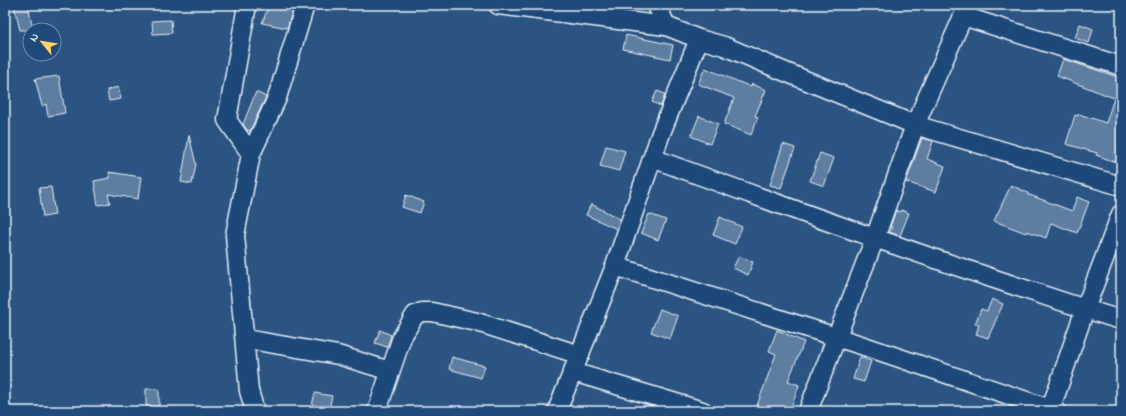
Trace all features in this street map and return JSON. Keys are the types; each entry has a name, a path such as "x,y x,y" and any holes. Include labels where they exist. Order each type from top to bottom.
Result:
{"street":[{"path":"247,5 227,120 251,154"},
{"path":"255,411 250,391 236,235 251,154 277,98 305,5"},
{"path":"498,5 666,26 699,39 724,46 915,125 1121,186"},
{"path":"657,5 666,26"},
{"path":"808,411 915,125 965,10 1121,66"},
{"path":"557,411 615,266 661,133 699,39"},
{"path":"652,158 874,238 1084,309 1121,320"},
{"path":"615,266 835,337 1052,410 1084,309 1121,214"},
{"path":"377,411 402,337 415,316 422,312 432,312 477,322 580,355"},
{"path":"245,339 338,355 390,371"},
{"path":"573,372 703,411"}],"building":[{"path":"14,5 28,5 31,22 22,22 22,30 20,30"},
{"path":"269,5 286,5 294,7 287,28 262,23"},
{"path":"171,20 172,33 153,34 152,21"},
{"path":"1080,24 1093,29 1089,43 1075,38"},
{"path":"626,35 673,45 670,59 623,49"},
{"path":"1063,59 1121,78 1121,138 1118,147 1121,149 1121,164 1096,155 1097,153 1066,144 1075,115 1078,116 1079,114 1106,123 1114,98 1057,76"},
{"path":"705,68 751,87 752,84 766,90 755,116 758,117 751,135 724,124 734,98 698,84"},
{"path":"59,76 65,113 48,116 46,104 42,106 35,79"},
{"path":"118,87 121,99 109,101 107,90"},
{"path":"657,91 665,94 661,106 652,102"},
{"path":"256,92 266,97 250,131 247,130 243,124"},
{"path":"699,116 718,124 710,144 691,136"},
{"path":"189,135 196,164 192,184 181,182"},
{"path":"922,138 933,141 927,159 945,166 936,192 906,182"},
{"path":"783,144 795,148 781,188 770,185"},
{"path":"606,146 625,151 619,171 600,166"},
{"path":"820,153 834,158 824,186 810,181"},
{"path":"109,172 141,177 138,199 108,194 110,203 98,205 94,181 110,178"},
{"path":"1011,185 1028,193 1027,194 1072,211 1077,197 1089,202 1077,233 1051,223 1046,238 1027,231 1026,233 994,221"},
{"path":"51,187 55,215 43,217 39,188"},
{"path":"406,195 424,202 420,213 402,207"},
{"path":"591,204 620,219 617,229 586,215"},
{"path":"896,210 909,213 900,236 889,232 892,227 890,227"},
{"path":"649,214 666,220 658,240 641,233"},
{"path":"720,217 742,227 735,244 713,235"},
{"path":"739,256 753,262 748,275 733,268"},
{"path":"992,299 1003,304 988,338 976,334 979,325 975,324 981,309 987,311"},
{"path":"660,309 678,316 670,339 651,332"},
{"path":"380,330 391,335 387,347 375,343"},
{"path":"777,330 804,342 788,381 799,385 790,411 755,411 776,354 769,351"},
{"path":"452,357 485,366 481,378 449,369"},
{"path":"860,357 871,361 864,382 853,379"},
{"path":"146,389 159,389 159,406 146,406"},
{"path":"315,393 332,396 329,409 312,405"}]}
